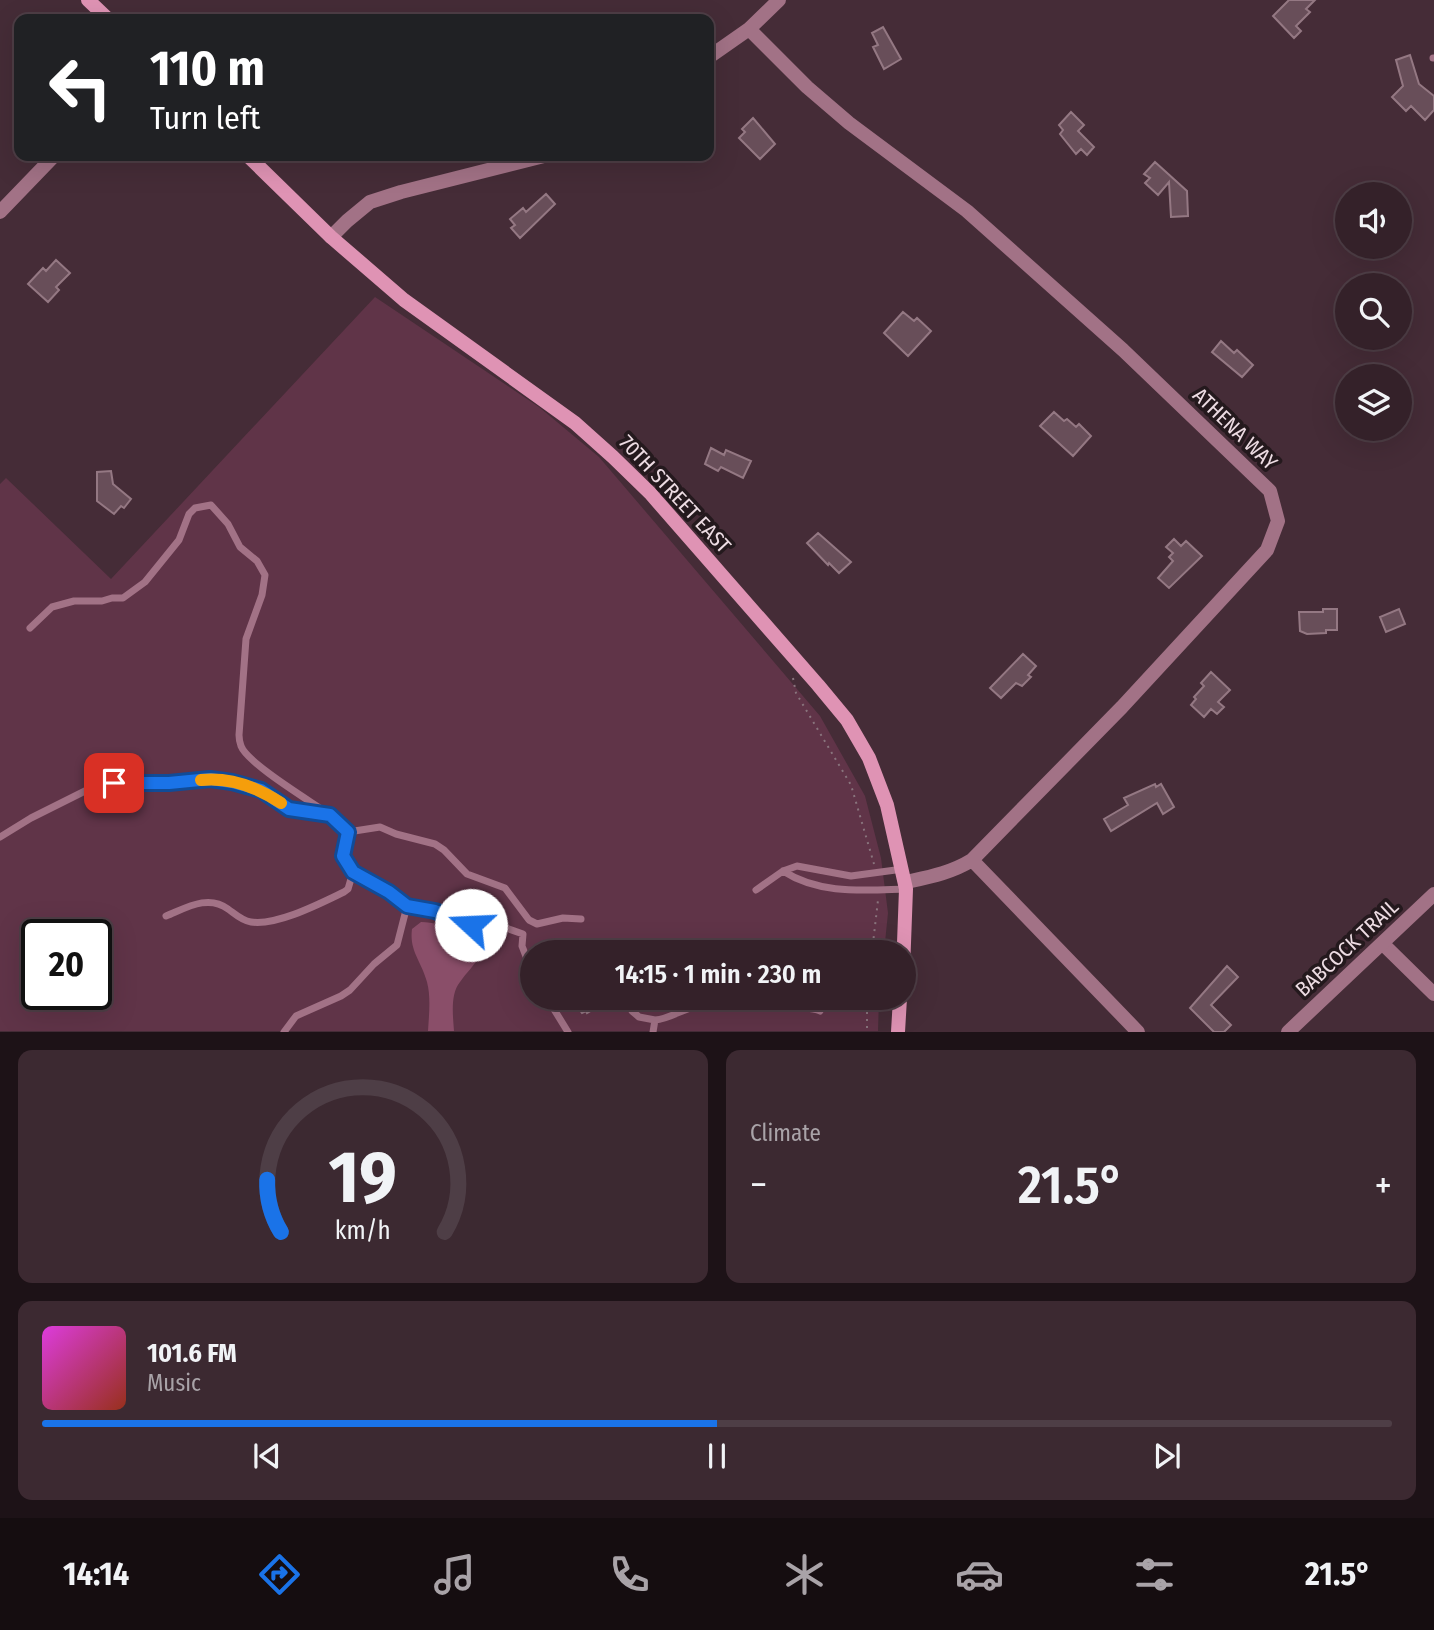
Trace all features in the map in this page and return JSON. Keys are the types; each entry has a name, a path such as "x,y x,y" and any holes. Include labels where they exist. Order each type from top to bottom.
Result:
{"main road":[{"path":"89,0 103,14"},
{"name":"70TH STREET EAST","path":"253,161 331,237 404,300 575,423 650,493 847,720 869,758 887,805 905,880 904,940"},
{"path":"898,1031 899,1010"}],"street":[{"path":"714,54 749,29 779,0"},
{"name":"ATHENA WAY","path":"749,29 807,87 849,124 967,211 1123,350 1270,491 1279,521 1267,550 1122,707 972,860 937,876 905,880"},
{"path":"0,212 49,161"},
{"path":"331,237 370,202 524,161"},
{"path":"972,860 1138,1031"},
{"name":"BABCOCK TRAIL","path":"1289,1031 1434,894"},
{"path":"1383,944 1434,994"}],"lane":[{"path":"30,628 52,607 74,601 122,598 145,582 179,540 189,514 195,508 211,505 228,524 240,547 257,561 265,575 246,639 239,735 241,747 278,780 330,815 348,832"},
{"path":"0,837 80,792 124,783 210,779 232,782 261,790 289,809 330,815"},
{"path":"348,832 380,827 435,844 467,874 505,888 529,920 537,924"},
{"path":"348,832 343,856 353,872 389,892 407,906 435,911 471,925 506,928 523,934"},
{"path":"756,890 783,871 797,866 851,876 877,873 905,880"},
{"path":"783,871 793,878 843,890 879,890 905,880"},
{"path":"166,916 196,904 212,901 246,921 270,921 344,892 348,889 353,872"},
{"path":"284,1031 296,1016 351,990 374,964 397,945 407,906"},
{"path":"522,940 523,934 537,924 563,918 581,919"},
{"path":"632,1011 639,1017 655,1020 703,1005 789,1006 815,1008 820,1011"},
{"path":"555,1010 568,1031"},
{"path":"653,1031 655,1020"}],"path":[{"path":"791,670 796,693 851,785 877,873"},
{"path":"873,940 879,890"},
{"path":"867,1010 867,1031"}],"shaded area":[{"path":"375,297 539,407 599,457 820,716 865,796 881,858 888,913 885,940 520,940 520,1010 879,1010 878,1031 0,1031 0,484 6,478 111,579"},
{"path":"421,922 439,924 463,935 480,955 457,987 453,1005 454,1031 428,1031 428,988 412,937 412,929"}],"building":[{"path":"1289,0 1315,0 1306,9 1310,12 1296,26 1301,31 1294,38 1273,16"},
{"path":"883,27 901,59 884,69 873,47 878,45 872,33"},
{"path":"1410,55 1419,84 1434,96 1434,110 1425,120 1411,106 1406,111 1392,97 1403,86 1396,60"},
{"path":"1071,112 1084,125 1078,131 1094,147 1087,155 1081,149 1076,154 1060,134 1063,130 1059,125"},
{"path":"753,118 775,144 760,159 739,138 745,132 742,129"},
{"path":"1155,162 1187,191 1188,216 1171,217 1169,182 1158,195 1145,183 1150,178 1144,174"},
{"path":"546,194 555,204 520,238 511,228 515,225 510,219 523,208 526,212"},
{"path":"56,260 70,273 56,287 59,290 48,302 28,284 43,268 46,271"},
{"path":"903,312 914,321 917,318 931,331 908,356 884,333"},
{"path":"1221,341 1234,353 1237,350 1253,365 1242,377 1212,352"},
{"path":"1054,412 1076,427 1079,424 1091,436 1073,456 1040,426"},
{"path":"711,448 724,455 726,450 751,461 743,478 721,467 718,471 705,464"},
{"path":"111,471 113,484 131,499 124,508 121,506 114,514 97,501 97,472"},
{"path":"818,533 851,562 839,573 807,543"},
{"path":"1174,539 1181,546 1186,541 1202,556 1169,588 1158,578 1173,561 1169,557 1173,553 1166,547"},
{"path":"1323,609 1337,609 1337,630 1307,634 1300,631 1299,612 1323,612"},
{"path":"1399,609 1405,624 1386,632 1380,617"},
{"path":"1023,654 1036,666 1028,675 1031,677 1022,686 1016,683 1001,698 990,688"},
{"path":"1211,672 1230,690 1218,702 1224,707 1217,714 1211,709 1204,717 1191,705 1204,686 1201,683"},
{"path":"1155,784 1156,787 1161,784 1174,807 1163,814 1157,803 1111,831 1104,819 1128,805 1124,798"},
{"path":"1227,966 1238,977 1211,1005 1231,1025 1224,1032 1214,1032 1190,1008"}],"slow traffic":[{"path":"201,780 244,785 261,790 281,803"}],"route":[{"path":"114,783 169,783 210,779 232,782 261,790 289,809 330,815 348,832 343,856 353,872 411,908 435,911 471,925"}]}
